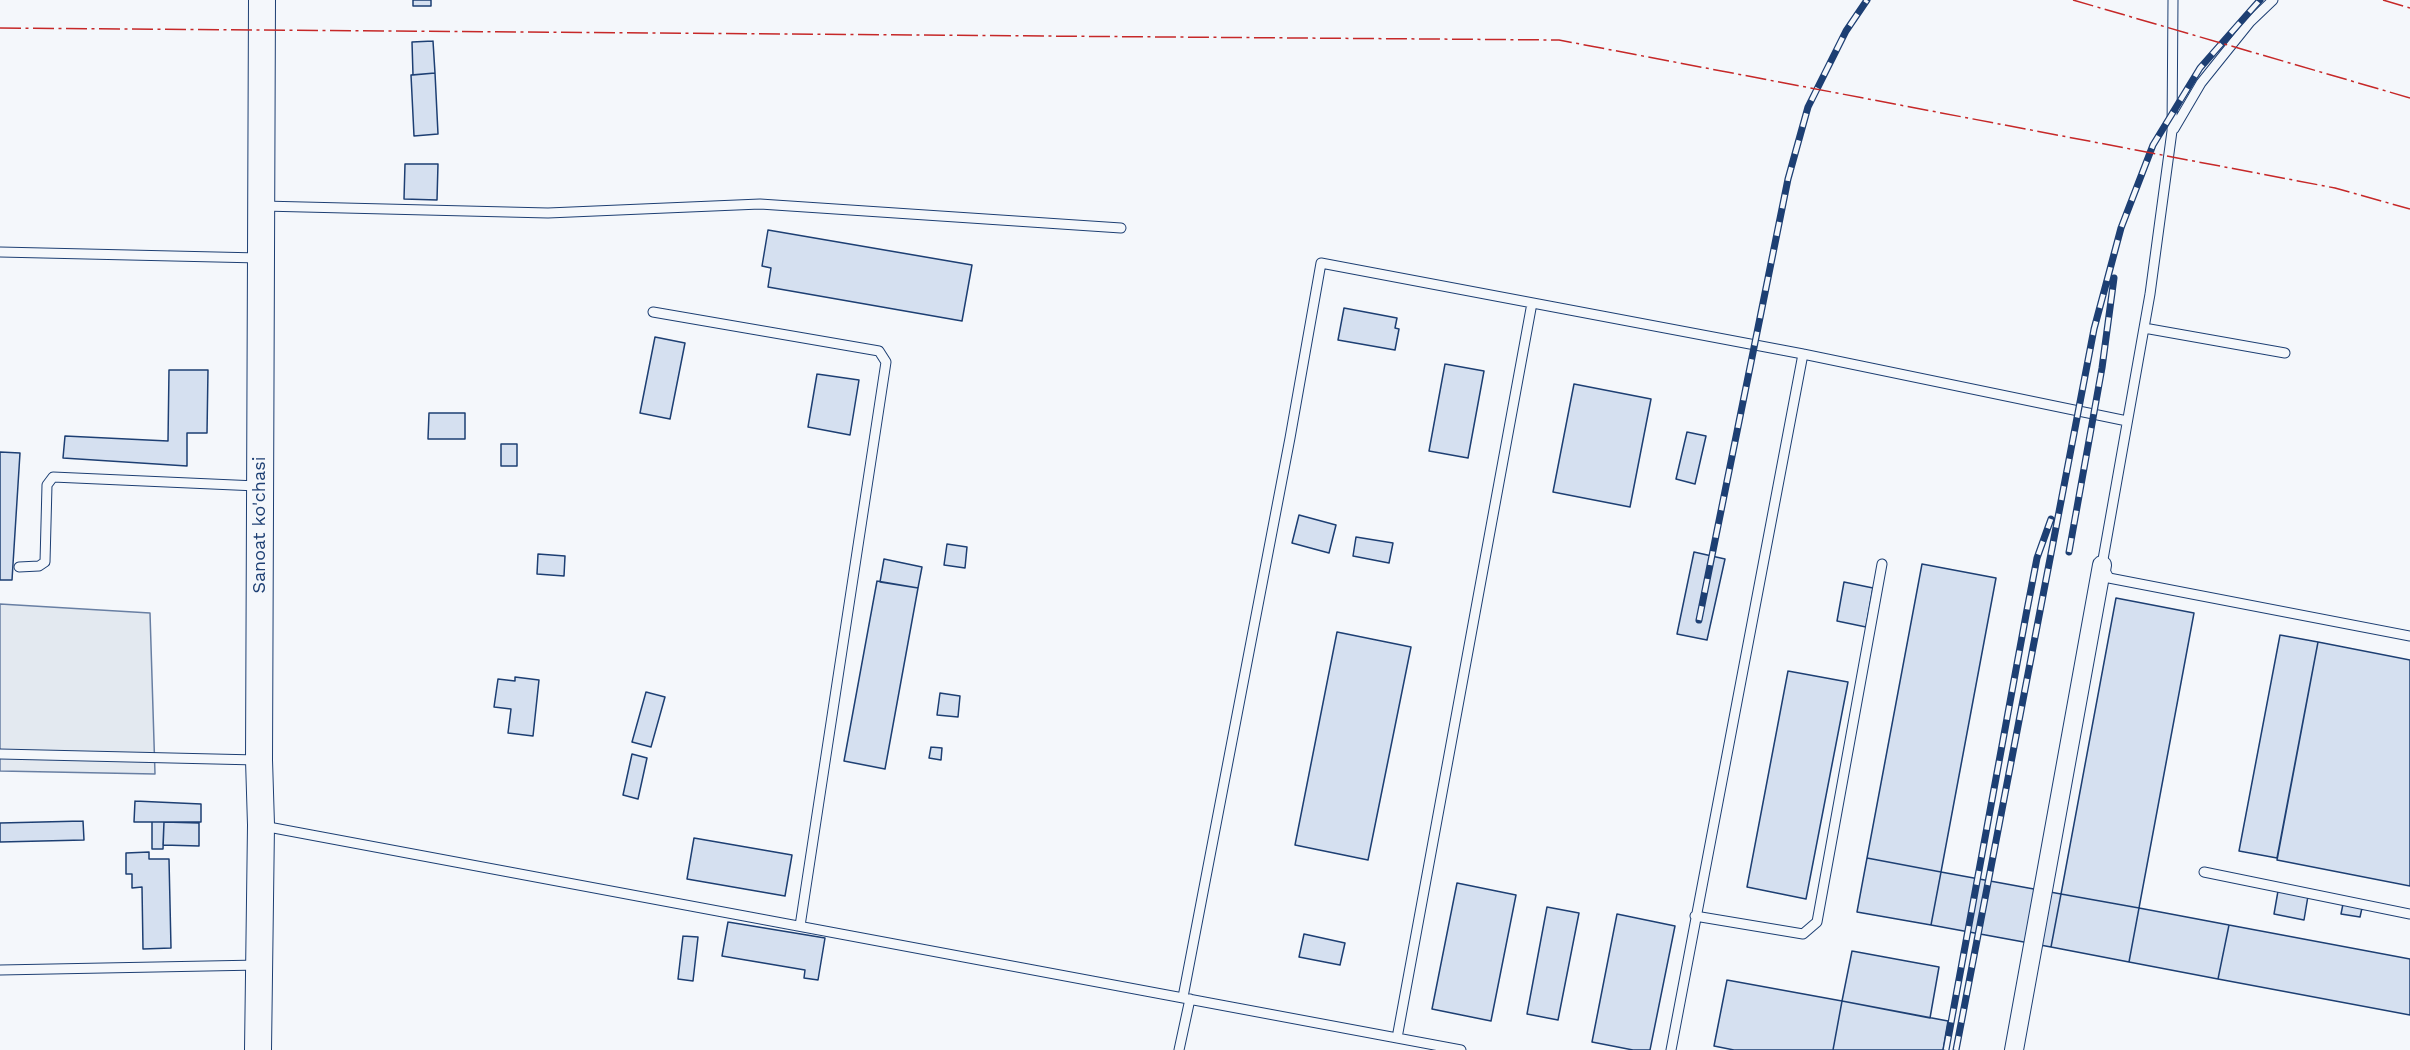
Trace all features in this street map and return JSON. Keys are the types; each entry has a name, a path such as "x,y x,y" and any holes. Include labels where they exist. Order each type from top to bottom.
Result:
{"main road":[{"name":"Sanoat ko'chasi","path":"258,1050 261,825 259,760 262,0"}],"street":[{"path":"2014,1050 2102,565"}],"lane":[{"path":"2173,0 2172,131 2144,327 2102,565 2109,578 2410,636"},
{"path":"2172,131 2201,83 2250,22 2273,0"},
{"path":"260,206 548,213 760,204 1121,228"},
{"path":"0,252 260,258"},
{"path":"1179,1050 1186,998 1321,263 1803,354 2127,421"},
{"path":"1398,1038 1532,303"},
{"path":"653,312 879,351 886,362 800,926"},
{"path":"2144,327 2285,354"},
{"path":"1671,1050 1803,354"},
{"path":"19,567 39,566 45,562 47,485 53,477 260,486"},
{"path":"1695,916 1803,934 1817,922 1882,564"},
{"path":"0,754 259,760"},
{"path":"261,825 1461,1050"},
{"path":"2204,872 2410,914"},
{"path":"0,970 259,965"}],"shaded area":[{"path":"0,604 150,613 155,774 0,771"}],"building":[{"path":"413,0 431,0 431,6 413,6"},
{"path":"433,41 435,73 413,75 412,42"},
{"path":"435,73 438,134 414,136 411,75"},
{"path":"405,164 438,164 437,200 404,199"},
{"path":"768,230 972,265 962,321 768,287 771,268 762,266"},
{"path":"1344,308 1397,318 1395,328 1399,329 1395,350 1338,340"},
{"path":"655,337 685,343 670,419 640,413"},
{"path":"1445,364 1484,371 1468,458 1429,451"},
{"path":"169,370 208,370 207,433 187,433 187,466 63,458 65,436 168,441"},
{"path":"817,374 859,380 850,435 808,427"},
{"path":"1574,384 1651,399 1630,507 1553,492"},
{"path":"429,413 465,413 465,439 428,439"},
{"path":"1687,432 1706,436 1695,484 1676,479"},
{"path":"501,444 517,444 517,466 501,466"},
{"path":"0,452 20,453 12,580 0,580"},
{"path":"1299,515 1336,525 1329,553 1292,543"},
{"path":"1356,537 1393,543 1389,563 1353,556"},
{"path":"947,544 967,547 965,568 944,565"},
{"path":"1694,552 1725,559 1707,640 1677,634"},
{"path":"538,554 565,556 564,576 537,574"},
{"path":"884,559 922,567 918,588 880,582"},
{"path":"1922,564 1996,578 1941,872 1867,858"},
{"path":"877,581 918,588 885,769 844,761"},
{"path":"1844,582 1873,588 1866,627 1837,621"},
{"path":"2116,598 2194,613 2139,908 2061,894"},
{"path":"1337,632 1411,647 1368,860 1295,845"},
{"path":"2280,635 2318,642 2277,858 2239,851"},
{"path":"2318,642 2410,660 2410,886 2277,860"},
{"path":"1788,671 1848,682 1806,899 1747,887"},
{"path":"515,677 539,680 533,736 508,733 511,709 494,707 498,679 515,681"},
{"path":"646,692 665,697 651,747 632,742"},
{"path":"940,693 960,696 958,717 937,715"},
{"path":"931,747 942,748 941,760 929,758"},
{"path":"632,754 647,758 638,799 623,795"},
{"path":"135,801 201,804 201,822 134,822"},
{"path":"83,821 84,840 0,842 0,823"},
{"path":"152,822 164,822 163,849 152,849"},
{"path":"164,822 199,823 199,846 163,845"},
{"path":"694,838 792,855 785,896 687,879"},
{"path":"149,852 149,859 169,859 171,948 143,949 142,887 132,888 132,874 126,874 126,853"},
{"path":"1867,858 1941,872 1931,925 1857,912"},
{"path":"1941,872 2061,894 2051,947 1931,925"},
{"path":"1457,883 1516,895 1491,1021 1432,1009"},
{"path":"2278,891 2308,896 2304,920 2274,914"},
{"path":"2061,894 2139,908 2129,962 2051,947"},
{"path":"2343,904 2362,908 2360,917 2341,914"},
{"path":"1547,907 1579,913 1558,1020 1527,1014"},
{"path":"2139,908 2229,925 2218,979 2129,962"},
{"path":"1617,914 1675,926 1650,1050 1633,1050 1592,1042"},
{"path":"728,922 825,938 818,980 804,978 805,970 722,956"},
{"path":"2229,925 2410,959 2410,1015 2218,979"},
{"path":"1304,934 1345,943 1340,965 1299,957"},
{"path":"683,936 698,937 693,981 678,979"},
{"path":"1852,951 1939,967 1930,1018 1842,1001"},
{"path":"1727,980 1842,1001 1833,1050 1734,1050 1714,1046"},
{"path":"1842,1001 1948,1021 1943,1050 1833,1050"}],"railway":[{"path":"1699,620 1788,179 1808,107 1846,31 1867,0"},
{"path":"1956,1050 2094,329 2121,228 2153,145 2200,68 2260,0"},
{"path":"2069,552 2102,368 2114,278"},
{"path":"1946,1050 2037,558 2051,519"}],"power":[{"path":"2073,0 2410,98"},
{"path":"2383,0 2410,8"},
{"path":"0,28 1559,40 2335,188 2410,209"}]}
